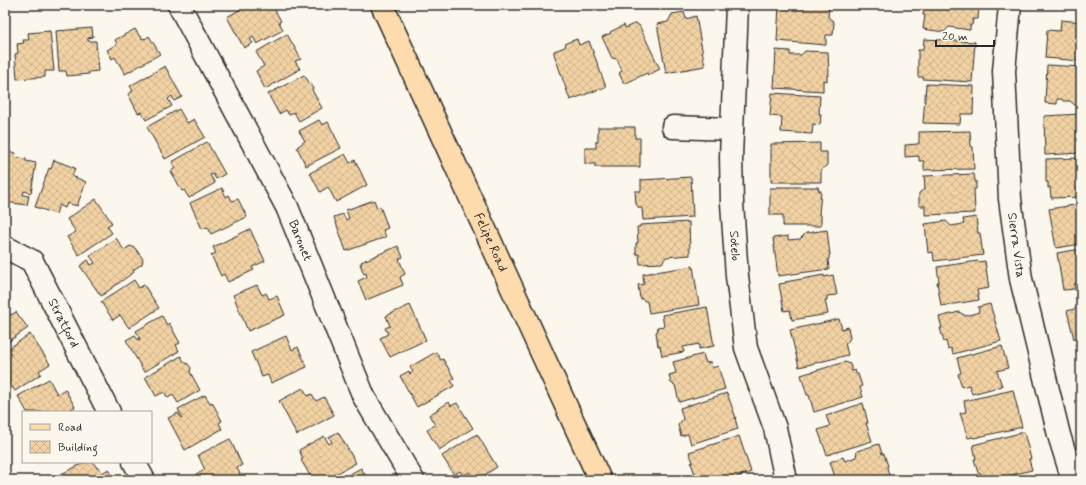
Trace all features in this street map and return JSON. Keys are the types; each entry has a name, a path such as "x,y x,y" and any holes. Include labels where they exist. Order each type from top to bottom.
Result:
{"main road":[{"name":"Felipe Road","path":"382,5 600,480"}],"street":[{"name":"Baronet","path":"179,5 287,207 364,397 413,480"},
{"name":"Sotelo","path":"738,5 732,128 732,203 737,276 746,348 775,428 786,480"},
{"name":"Sierra Vista","path":"1010,5 1004,71 1010,199 1025,294 1059,435 1073,480"},
{"path":"673,127 732,128"},
{"name":"Stratford","path":"5,247 32,261 108,411"},
{"path":"135,463 144,480"}],"building":[{"path":"248,5 272,5 281,21 279,22 283,30 257,44 253,37 250,39 253,43 244,48 227,17"},
{"path":"779,5 829,7 828,17 834,22 833,35 826,35 826,45 777,41"},
{"path":"979,5 978,19 973,19 972,25 970,25 970,30 949,27 944,32 923,29 925,15 923,15 924,6"},
{"path":"1056,5 1081,5 1081,9"},
{"path":"684,12 686,19 696,16 705,66 666,73 657,24 668,22 672,14"},
{"path":"1061,20 1081,22 1081,61 1045,58 1047,30 1060,31"},
{"path":"636,23 639,25 660,69 648,75 647,73 624,84 619,73 622,71 617,59 612,58 602,37 624,25 625,28"},
{"path":"92,28 93,37 88,38 88,41 96,41 98,71 89,72 89,74 67,76 66,71 59,71 56,31"},
{"path":"135,29 142,39 149,36 160,54 125,74 115,57 112,59 107,50 117,44 115,40"},
{"path":"50,31 54,71 45,71 45,77 17,79 15,54 18,53 17,44 24,43 23,40 29,40 28,33"},
{"path":"287,34 301,59 295,61 300,69 265,89 256,71 264,66 256,52"},
{"path":"577,39 579,45 589,41 606,87 570,100 554,51 565,47 566,43"},
{"path":"924,39 975,42 972,82 923,79 923,77 918,77 918,50 923,50"},
{"path":"776,50 790,51 790,55 801,55 805,51 828,52 829,76 827,75 827,81 823,80 823,91 774,88"},
{"path":"1047,65 1081,67 1081,106 1075,105 1070,101 1063,101 1062,99 1057,99 1057,104 1045,103"},
{"path":"165,66 182,97 174,101 172,96 168,99 172,106 146,120 141,112 138,113 128,94 133,91 130,86"},
{"path":"304,75 313,88 312,90 322,108 299,121 294,112 289,115 286,110 279,114 268,94"},
{"path":"926,84 974,86 973,114 961,114 960,124 923,123"},
{"path":"772,93 820,96 820,125 813,124 812,134 781,132 782,117 770,116"},
{"path":"179,109 187,123 194,119 205,137 165,159 147,127"},
{"path":"1081,114 1081,153 1045,155 1044,116"},
{"path":"319,120 322,125 328,122 341,148 306,166 297,147 305,141 299,131"},
{"path":"598,127 635,127 635,138 640,138 640,167 595,167 595,164 585,164 585,148 596,148 596,141 598,141"},
{"path":"970,131 971,146 973,147 974,169 924,170 924,161 919,161 919,156 905,157 905,145 918,144 919,132"},
{"path":"207,142 225,174 216,179 213,174 210,175 215,183 189,198 184,190 182,191 171,171 175,168 172,162"},
{"path":"820,143 820,152 827,152 827,165 821,170 821,182 771,182 771,144"},
{"path":"7,152 16,153 15,157 36,163 31,193 24,191 23,195 29,196 27,205 5,202 5,156"},
{"path":"345,154 350,163 355,160 367,185 336,202 328,187 320,192 310,173"},
{"path":"1081,158 1081,197 1051,198 1050,187 1048,188 1048,182 1046,182 1046,159"},
{"path":"54,160 75,168 72,176 86,182 77,206 67,203 65,208 59,205 56,214 35,207 49,168 51,169"},
{"path":"974,174 976,181 976,189 974,189 975,213 925,215 925,206 919,206 919,193 925,189 924,176"},
{"path":"691,177 693,217 643,220 642,208 639,208 636,204 635,191 641,191 641,180"},
{"path":"818,187 819,191 821,191 819,215 821,215 821,226 783,226 783,215 770,215 770,188"},
{"path":"222,188 226,197 229,195 232,201 238,199 247,217 211,234 208,227 202,229 190,203"},
{"path":"96,199 112,223 107,226 112,233 79,255 67,237 76,232 67,219"},
{"path":"374,200 377,208 380,206 388,228 383,230 386,237 346,251 334,217 343,214 346,220 349,218 346,210"},
{"path":"1081,204 1081,244 1056,248 1049,209"},
{"path":"976,217 983,255 934,261 933,252 928,253 925,224 946,221 951,226 964,224 963,219"},
{"path":"689,222 690,255 666,257 662,263 640,264 639,254 636,254 636,243 638,243 637,227 640,227 640,225"},
{"path":"250,229 265,261 252,267 254,270 228,282 224,274 221,276 211,255 216,253 213,247"},
{"path":"827,230 830,255 828,259 829,269 778,276 773,238 788,236 788,240 800,239 806,233"},
{"path":"116,238 124,250 130,246 135,248 143,259 142,264 133,270 134,272 101,296 80,266 88,260 91,265 95,263 90,256"},
{"path":"398,246 403,257 399,259 405,274 400,277 403,285 366,300 358,281 367,277 366,273 364,274 360,264 362,264 361,262"},
{"path":"1081,249 1081,284 1074,284 1075,289 1063,290 1057,253"},
{"path":"985,261 989,288 977,290 979,300 941,306 937,282 939,282 937,267"},
{"path":"693,266 699,305 649,313 647,301 640,298 638,285 644,284 643,274"},
{"path":"824,275 824,277 833,275 837,295 827,296 827,300 825,300 828,314 792,320 790,310 784,311 779,284"},
{"path":"134,280 139,288 144,285 159,308 129,328 120,315 113,320 101,302"},
{"path":"257,285 262,295 266,293 269,299 277,296 285,315 248,331 233,295"},
{"path":"1081,297 1081,337 1074,339 1067,311 1078,308 1076,298"},
{"path":"990,304 1001,341 953,354 951,348 948,349 946,341 944,342 939,317 959,312 966,316 979,312 978,307"},
{"path":"410,305 426,340 390,357 380,338 388,334 385,328 390,326 386,316"},
{"path":"707,307 714,346 699,349 699,344 683,347 684,352 662,356 660,346 658,346 656,332 658,331 657,327 664,326 662,315"},
{"path":"7,310 11,315 16,312 28,328 5,344 5,312"},
{"path":"162,316 167,325 169,323 180,343 176,345 179,351 144,372 126,340 135,335 138,340 140,339 136,331"},
{"path":"839,319 842,329 848,327 850,338 847,343 845,343 848,355 799,367 790,330"},
{"path":"30,334 50,364 39,371 41,374 15,391 10,383 8,384 5,380 5,351"},
{"path":"286,336 292,350 298,347 307,367 271,383 268,375 262,377 251,352"},
{"path":"1081,342 1081,368 1075,344"},
{"path":"1002,346 1008,368 997,371 1002,386 972,394 969,385 962,387 958,374 961,373 957,358"},
{"path":"436,352 441,360 443,359 454,378 451,380 454,386 417,407 400,376 409,371 410,374 413,372 410,367"},
{"path":"703,354 706,363 711,362 712,368 718,366 725,389 679,402 675,385 671,383 669,375 676,373 673,362"},
{"path":"181,356 184,362 191,368 190,372 200,390 178,403 173,395 168,398 164,392 156,396 145,377"},
{"path":"845,362 850,364 852,371 855,370 856,374 858,374 862,386 860,387 863,397 814,412 801,375"},
{"path":"49,379 57,394 65,389 75,407 68,411 26,411 18,396"},
{"path":"303,388 308,396 312,394 316,401 324,397 334,415 297,435 279,401"},
{"path":"1013,390 1022,427 968,438 960,413 966,412 964,401"},
{"path":"727,393 736,418 738,429 691,444 688,434 681,436 678,425 683,419 680,408"},
{"path":"205,395 210,403 212,402 222,421 219,423 222,429 185,450 168,418 178,413 181,418 182,417 178,409"},
{"path":"449,402 451,406 457,403 473,428 439,450 427,430 435,425 429,415"},
{"path":"863,403 868,423 866,423 872,441 827,455 818,430 830,426 826,416"},
{"path":"338,432 356,463 325,480 318,480 316,477 312,479 301,460 303,459 299,450 324,436 329,444 332,442 329,437"},
{"path":"1024,432 1031,459 1029,459 1032,470 991,480 982,480 980,472 978,473 974,459 976,459 973,445"},
{"path":"477,434 497,467 477,480 474,480 469,472 463,476 460,471 454,475 442,456"},
{"path":"739,436 751,472 729,480 697,480 689,452"},
{"path":"230,439 242,465 237,468 241,476 233,480 199,480 196,474 205,470 198,455"},
{"path":"879,444 888,466 890,480 836,480 830,462 843,457 845,461 856,457 857,451"},
{"path":"84,463 94,463 97,468 99,467 102,473 109,469 114,480 64,480 61,474"},
{"path":"361,468 368,480 339,480"}]}
